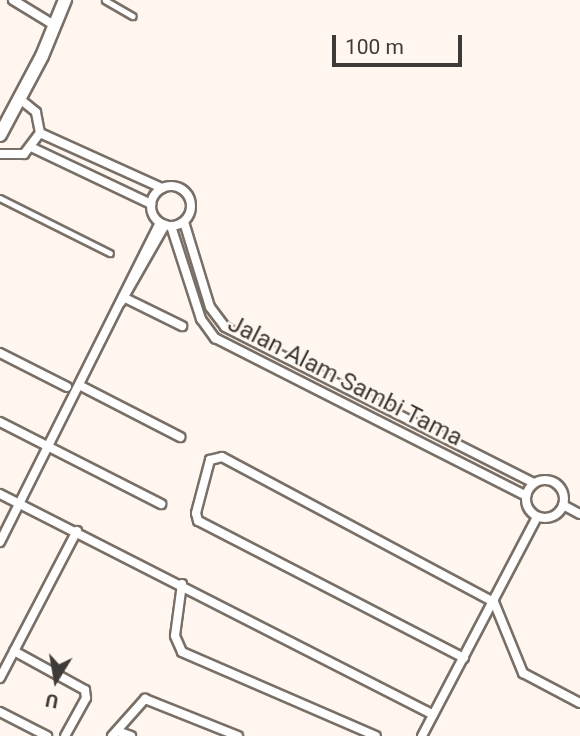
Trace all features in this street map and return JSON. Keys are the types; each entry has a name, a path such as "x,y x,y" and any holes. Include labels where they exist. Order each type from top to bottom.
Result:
{"street":[{"path":"12,0 54,25"},
{"path":"0,135 21,100 65,0"},
{"path":"0,154 13,157 33,148 40,133 36,112 21,100"},
{"path":"40,133 162,188 181,188 190,198 191,211 184,222 165,225"},
{"path":"33,148 151,204 165,225"},
{"path":"69,166 77,149"},
{"path":"151,204 162,188"},
{"name":"Jalan Alam Sambi Tama","path":"184,222 210,307 225,327 534,483"},
{"path":"0,542 122,299 165,225"},
{"name":"Jalan Alam Sambi Tama","path":"165,225 201,319 215,338 526,496"},
{"path":"122,299 182,326"},
{"path":"0,353 67,387"},
{"path":"79,385 180,436"},
{"path":"0,422 161,504"},
{"path":"464,658 195,518 207,465 215,456 494,602 523,673 580,703"},
{"path":"534,483 556,483 563,493 563,505 555,515 537,516 526,504 526,496 534,483"},
{"path":"0,494 163,574 433,715"},
{"path":"563,505 580,514"},
{"path":"422,736 537,516"},
{"path":"0,678 77,531"},
{"path":"180,583 176,648 376,736"},
{"path":"14,651 85,690 86,698 65,736"},
{"path":"114,733 145,699 238,736"},
{"path":"0,712 47,736"},
{"path":"114,733 131,736"}],"lane":[{"path":"105,0 133,16"},
{"path":"0,198 110,253"}]}
